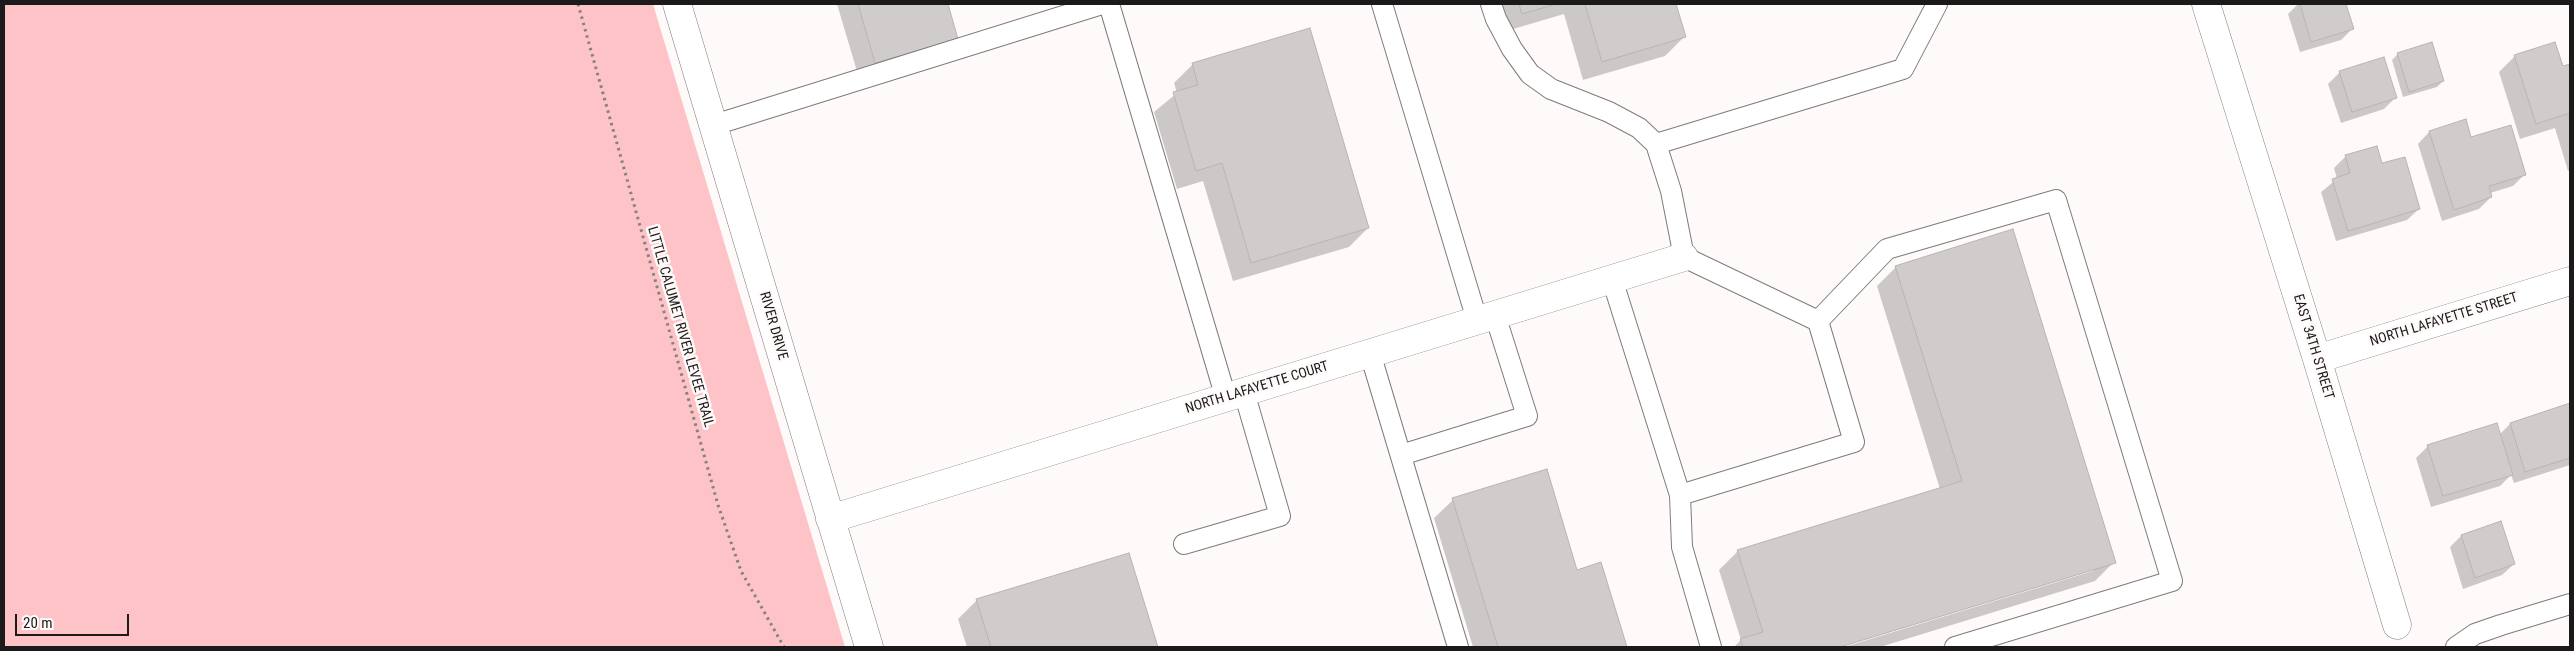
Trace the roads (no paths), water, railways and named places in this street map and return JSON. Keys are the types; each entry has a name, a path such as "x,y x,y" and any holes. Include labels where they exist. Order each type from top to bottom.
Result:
{"street":[{"name":"RIVER DRIVE","path":"678,4 869,647"},
{"name":"EAST 34TH STREET","path":"2206,4 2398,625"},
{"name":"NORTH LAFAYETTE COURT","path":"830,519 1684,257"},
{"name":"NORTH LAFAYETTE STREET","path":"2317,359 2570,281"}],"lane":[{"path":"714,125 1102,4"},
{"path":"1109,4 1235,395 1280,516 1184,544"},
{"path":"1382,4 1486,318 1527,416 1401,455"},
{"path":"1491,4 1496,19 1512,49 1530,74 1551,89 1609,112 1639,128 1656,144 1670,191 1684,257 1818,321 1854,442 1680,495"},
{"path":"1656,144 1903,69 1937,4"},
{"path":"1818,321 1887,249 2056,200 2172,581 1955,647"},
{"path":"1612,279 1680,495 1682,547 1711,647"},
{"path":"1370,353 1458,647"},
{"path":"2456,647 2475,634 2501,624 2570,604"}]}
